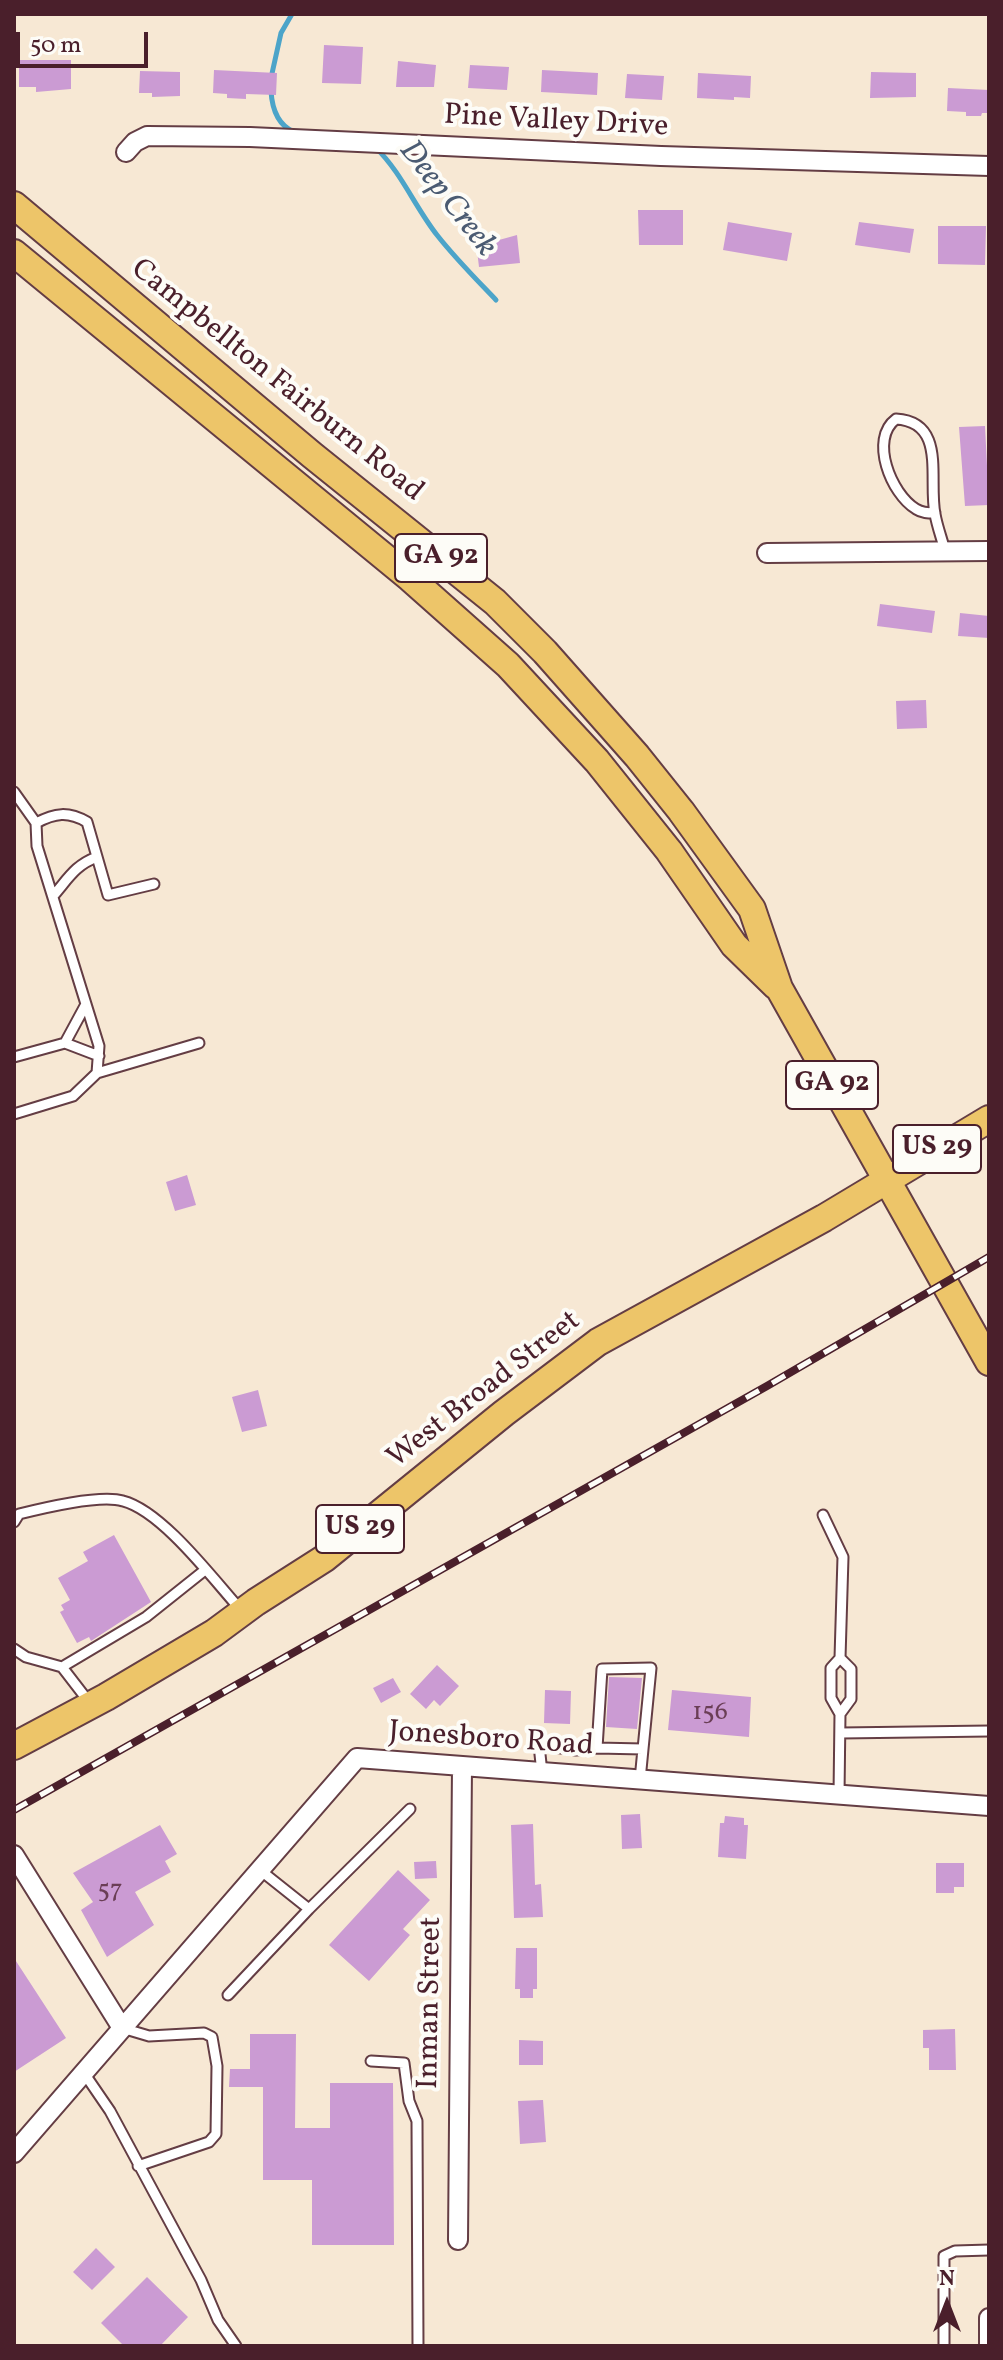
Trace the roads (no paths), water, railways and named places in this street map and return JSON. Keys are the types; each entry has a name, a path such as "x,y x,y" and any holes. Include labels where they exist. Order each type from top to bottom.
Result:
{"main road":[{"name":"Campbellton Fairburn Road","path":"14,205 312,455 495,602 545,652 637,756 752,909 779,988 989,1362"},
{"name":"Campbellton Fairburn Road","path":"14,253 410,578 508,665 597,761 669,851 734,945 779,988"},
{"name":"US 29","path":"886,1182 989,1119"},
{"name":"West Broad Street","path":"14,1746 214,1633 325,1558 504,1413 598,1342 886,1182"}],"street":[{"name":"Pine Valley Drive","path":"126,152 135,142 147,136 250,137 661,156 989,166"},
{"path":"767,553 989,551"},
{"name":"Jonesboro Road","path":"14,2153 357,1758 989,1806"},
{"name":"Inman Street","path":"458,2240 462,1767"},
{"path":"14,1855 122,2028"},
{"path":"989,2318 989,2346"}],"lane":[{"path":"935,513 920,512 911,506 895,485 886,462 885,439 889,424 896,419 920,425 931,444 935,513 945,551"},
{"path":"14,792 36,823 37,846 99,1046 97,1073"},
{"path":"36,823 52,814 72,814 87,822 108,895 154,884"},
{"path":"53,896 70,872 83,862 97,857"},
{"path":"65,1043 85,1006"},
{"path":"14,1057 65,1043 99,1056"},
{"path":"14,1114 73,1096 97,1073 199,1043"},
{"path":"14,1522 19,1514 53,1505 123,1500 164,1524 243,1612"},
{"path":"823,1515 843,1557 840,1658 831,1668 831,1698 840,1714 839,1795"},
{"path":"62,1667 146,1617 205,1570"},
{"path":"14,1649 26,1657 62,1667 91,1705"},
{"path":"840,1658 851,1669 851,1699 840,1714"},
{"path":"597,1748 602,1669 651,1668 640,1780"},
{"path":"841,1733 989,1731"},
{"path":"542,1773 539,1745 576,1750 643,1749"},
{"path":"228,1995 410,1809"},
{"path":"260,1870 309,1909"},
{"path":"122,2028 149,2036 204,2033 212,2037 217,2066 216,2134 209,2142 138,2166"},
{"path":"371,2061 404,2063 409,2101 417,2121 418,2346"},
{"path":"84,2073 110,2111 201,2280 218,2320 236,2346"},
{"path":"944,2346 944,2256 955,2251 989,2250"}],"waterway":[{"name":"Deep Creek","path":"271,78 281,33 292,14"},
{"name":"Deep Creek","path":"271,91 277,115 294,132"},
{"name":"Deep Creek","path":"376,148 393,168 437,235 496,300"}],"railway":[{"path":"14,1810 767,1386 989,1257"}]}
